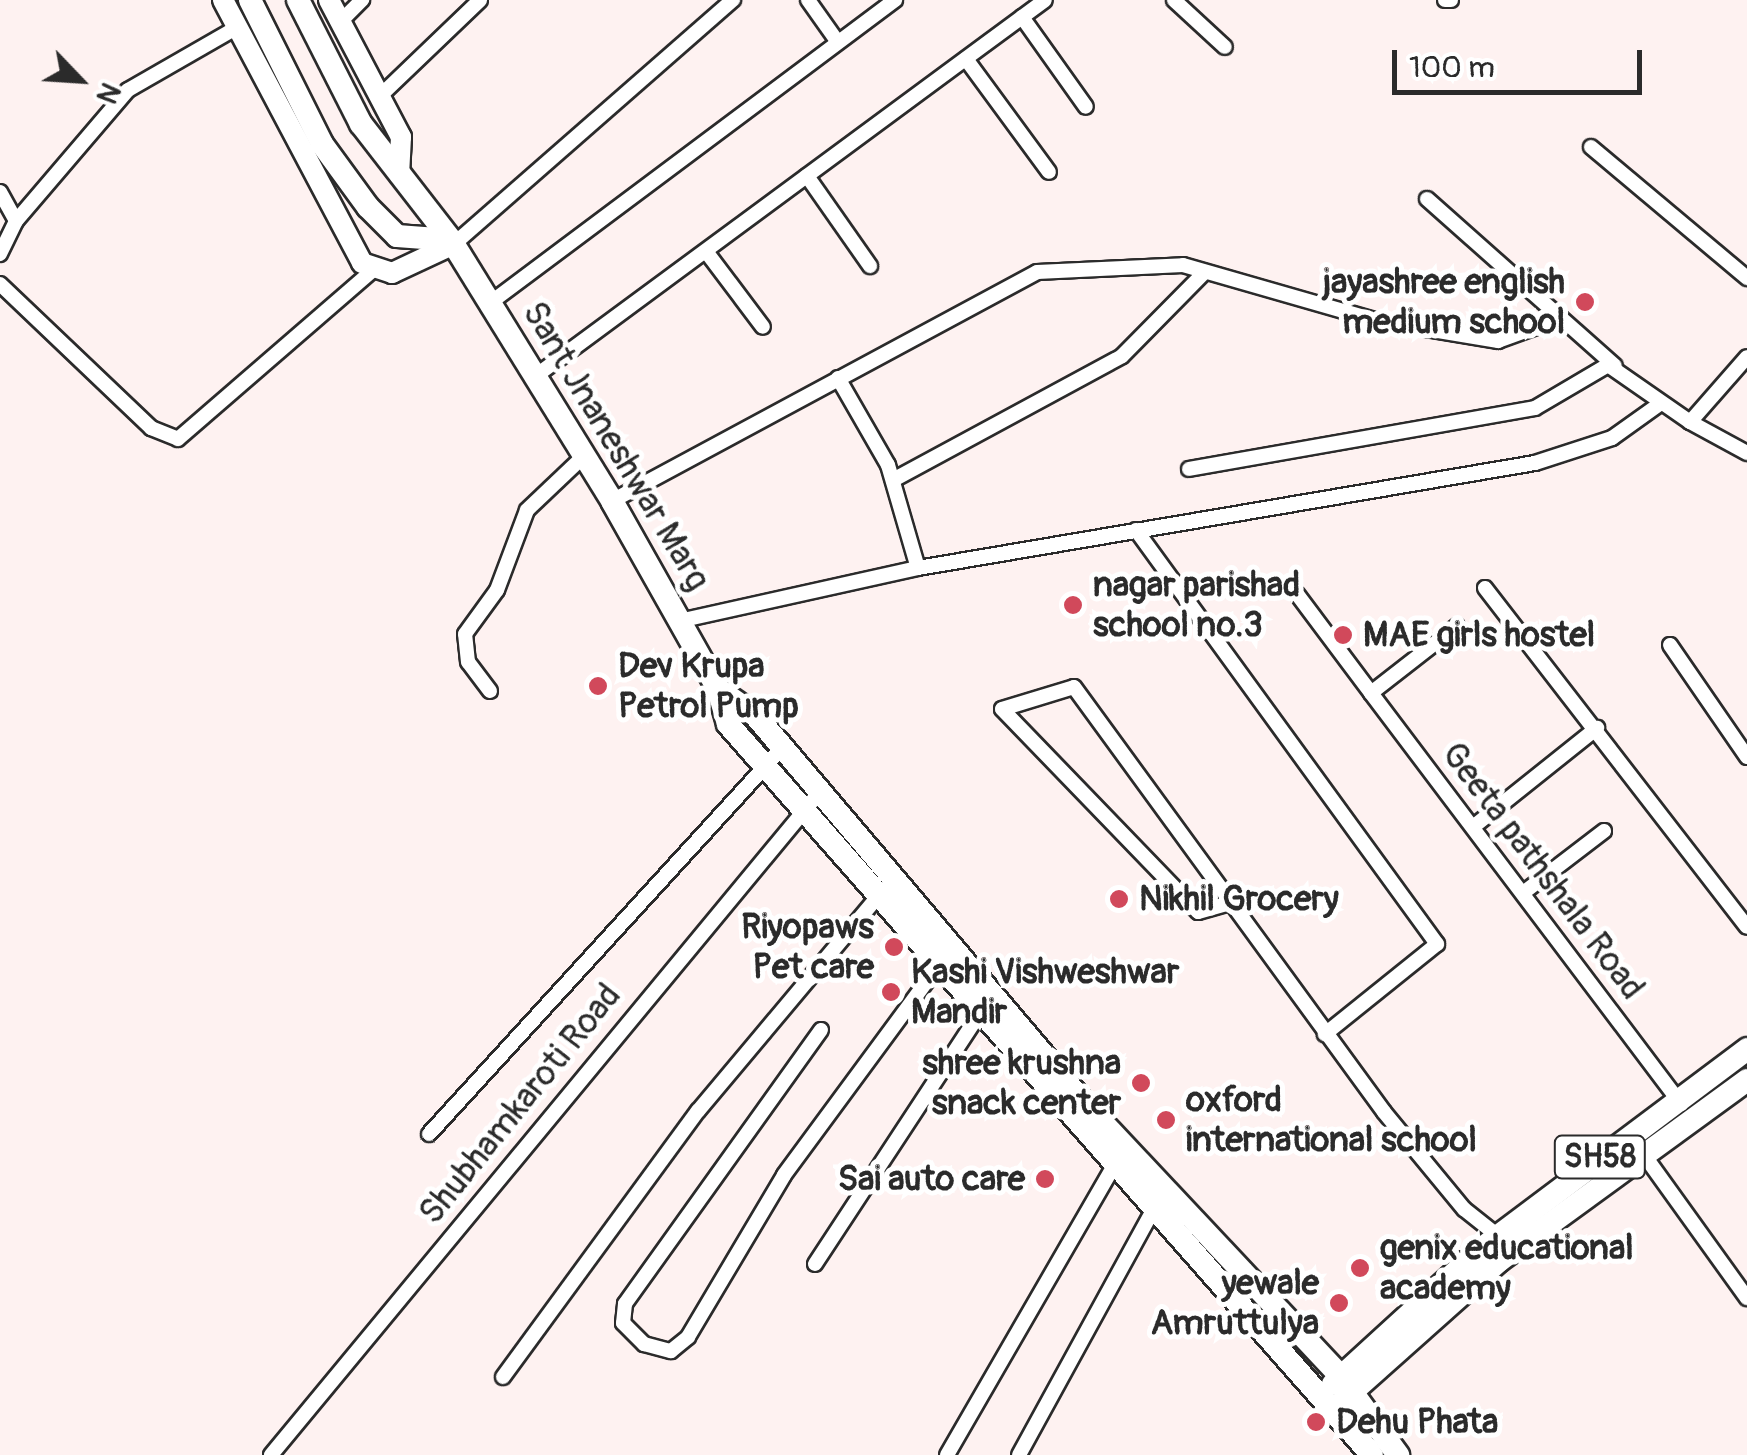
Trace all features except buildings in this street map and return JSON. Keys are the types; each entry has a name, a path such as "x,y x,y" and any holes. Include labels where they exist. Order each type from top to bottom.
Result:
{"main road":[{"path":"250,0 322,144 368,207 397,236 452,242"},
{"name":"Sant Jnaneshwar Marg","path":"298,0 361,124 452,242 537,376 718,689"},
{"path":"718,689 781,749 818,794 884,889"},
{"path":"718,689 728,724 799,810 884,889 1205,1247 1372,1455"},
{"name":"SH58","path":"1347,1384 1498,1236 1747,1048"},
{"name":"SH58","path":"1328,1400 1474,1280 1747,1080"},
{"path":"1205,1247 1347,1384 1398,1455"}],"street":[{"path":"223,0 234,28 373,270"},
{"path":"330,0 400,137 399,174"},
{"path":"339,23 362,0"},
{"path":"380,97 480,0"},
{"path":"0,284 150,428 178,439 373,270 405,270 452,242 733,0"},
{"path":"808,0 837,41"},
{"path":"490,302 896,0"},
{"path":"537,376 708,254 1045,0"},
{"path":"1180,2 1225,46"},
{"path":"1022,17 1086,107"},
{"path":"0,254 16,221 128,90 234,28"},
{"path":"966,59 1049,172"},
{"path":"1591,148 1747,278"},
{"path":"807,176 870,266"},
{"path":"0,192 16,221"},
{"path":"1427,199 1661,403 1747,453"},
{"path":"708,254 763,327"},
{"path":"612,501 1037,272 1157,264 1378,321 1498,341 1561,318"},
{"path":"892,480 1122,356 1203,274"},
{"path":"1690,422 1747,357"},
{"path":"1190,470 1535,408 1616,366"},
{"path":"838,378 892,480 918,568"},
{"path":"680,621 918,568 1535,463 1612,438 1661,403"},
{"path":"490,691 468,662 465,634 498,590 527,510 585,455"},
{"path":"1136,530 1436,944 1325,1034"},
{"path":"1485,588 1597,728 1747,927"},
{"name":"Geeta pathshala Road","path":"1296,594 1694,1120"},
{"path":"1371,693 1457,626"},
{"path":"1670,645 1747,757"},
{"path":"1230,903 1198,912 1002,708 1074,687 1325,1034 1464,1209 1498,1236"},
{"path":"1473,826 1597,728"},
{"path":"428,1134 781,749"},
{"name":"Shubhamkaroti Road","path":"272,1455 799,810 818,794"},
{"path":"1523,893 1604,831"},
{"path":"504,1377 698,1112 884,889"},
{"path":"821,1030 625,1304 623,1323 644,1344 671,1351 688,1337 784,1175 944,957"},
{"path":"815,1264 986,1004"},
{"path":"1629,1135 1747,1298"},
{"path":"947,1455 1121,1155"},
{"path":"1019,1455 1162,1199"}],"place":[{"name":"jayashree english medium school","path":"1585,302"},
{"name":"nagar parishad school no.3","path":"1073,605"},
{"name":"MAE girls hostel","path":"1343,635"},
{"name":"Dev Krupa Petrol Pump","path":"598,686"},
{"name":"Nikhil Grocery","path":"1119,899"},
{"name":"Riyopaws Pet care","path":"894,947"},
{"name":"Kashi Vishweshwar Mandir","path":"891,992"},
{"name":"shree krushna snack center","path":"1141,1083"},
{"name":"oxford international school","path":"1166,1120"},
{"name":"Sai auto care","path":"1045,1179"},
{"name":"genix educational academy","path":"1360,1268"},
{"name":"yewale Amruttulya","path":"1339,1303"},
{"name":"Dehu Phata","path":"1316,1422"}]}
